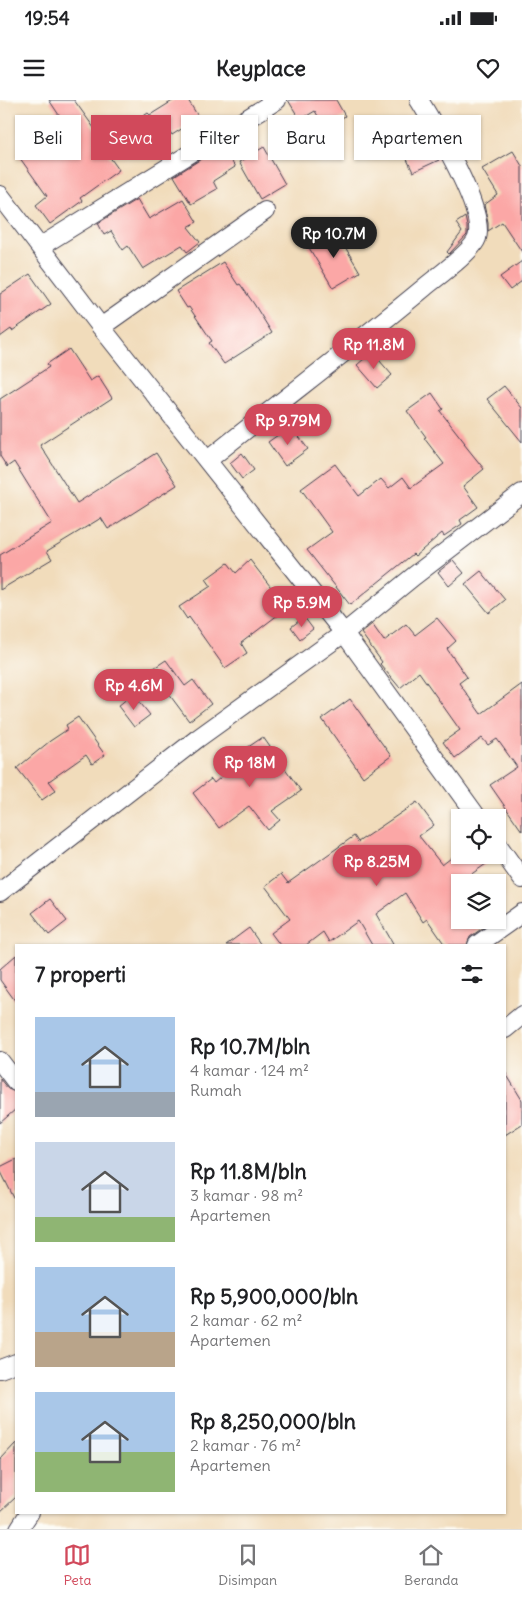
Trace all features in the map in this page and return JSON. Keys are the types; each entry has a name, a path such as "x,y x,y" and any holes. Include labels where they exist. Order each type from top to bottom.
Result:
{"street":[{"path":"41,246 276,100"},
{"path":"208,460 384,321 464,255 477,239 478,228 474,209 462,178 441,136 419,100"},
{"path":"0,195 41,246 101,327 344,633 471,809"},
{"path":"101,327 265,211"},
{"path":"0,892 197,739 344,633 422,570 522,494"},
{"path":"506,856 522,879"},
{"path":"478,944 522,913"},
{"path":"506,1028 522,1015"},
{"path":"0,1061 15,1081"},
{"path":"0,1369 15,1363"},
{"path":"19,1529 29,1514"}],"building":[{"path":"49,100 74,100 91,124 91,160 112,160 119,170 80,198 82,201 50,224 36,205 47,196 21,160 81,160 81,115 59,115"},
{"path":"174,100 188,100 197,115 181,115 181,129 172,135 171,115 150,115"},
{"path":"288,100 336,100 345,116 317,115 315,111 308,115 297,115"},
{"path":"264,147 268,154 268,160 271,160 285,184 260,199 239,162 242,160 258,160 258,151"},
{"path":"513,151 522,166 522,252 502,222 488,231 484,205 498,195 482,169"},
{"path":"200,160 231,160 235,167 213,181 217,189 191,204 174,176"},
{"path":"407,160 439,160 413,172"},
{"path":"137,199 149,219 183,199 197,222 188,227 200,242 187,252 182,245 143,269 128,246 123,250 111,231 104,235 98,223"},
{"path":"465,217 467,235 449,254 447,252 462,232 456,223"},
{"path":"335,230 360,272 333,288 308,246"},
{"path":"522,261 522,281 510,290 500,277"},
{"path":"223,262 238,285 240,284 254,304 272,333 224,364 209,343 212,341 176,291"},
{"path":"30,274 51,304 0,337 0,294"},
{"path":"69,349 90,381 98,376 112,398 40,445 77,503 156,453 177,485 108,529 101,518 47,551 52,559 0,590 0,555 52,523 14,462 7,467 0,456 0,399 49,367 47,364"},
{"path":"372,352 392,375 377,388 357,365"},
{"path":"504,386 522,408 522,442 487,399"},
{"path":"432,393 443,409 440,411 484,469 463,486 478,507 460,520 462,524 444,536 442,533 350,605 307,550 332,532 301,489 335,464 359,496 381,479 389,488 403,477 411,488 444,464 424,438 426,437 407,411"},
{"path":"291,426 308,449 285,466 268,442"},
{"path":"242,453 254,470 242,479 230,463"},
{"path":"250,560 287,608 241,643 247,653 225,668 189,617 187,619 179,607 211,586 206,579 228,563 236,573"},
{"path":"453,560 464,573 449,586 438,572"},
{"path":"481,571 505,600 489,613 465,584"},
{"path":"304,617 313,629 300,639 291,627"},
{"path":"437,618 456,641 447,649 467,677 459,683 481,714 522,684 522,831 490,785 517,767 497,739 488,745 482,738 455,758 443,742 460,730 419,672 400,688 380,664 382,662 361,633 372,624 384,641 406,624 415,635"},
{"path":"166,660 185,686 193,680 211,704 189,721 151,670"},
{"path":"133,694 150,715 134,727 118,706"},
{"path":"350,699 391,756 363,777 322,719"},
{"path":"78,717 105,755 92,764 86,755 49,781 56,790 42,800 17,768 68,729 66,725"},
{"path":"263,737 301,791 272,811 280,820 268,830 249,806 219,828 193,793 211,779 214,783 245,757 241,752"},
{"path":"417,802 434,825 419,836 442,865 451,858 451,864 486,864 472,874 451,874 451,929 481,929 470,937 467,944 444,944 427,919 423,922 405,893 376,914 393,944 371,944 358,921 329,942 323,932 307,944 279,944 271,933 290,919 265,886 281,874 288,883 354,836 358,842"},
{"path":"50,899 67,921 49,935 32,913"},
{"path":"249,928 260,944 227,944"},
{"path":"15,956 15,1001 0,980 0,969"},
{"path":"506,1074 522,1100 522,1124 506,1134"},
{"path":"0,1079 8,1089 15,1092 15,1110 0,1123"},
{"path":"15,1160 15,1200 0,1170 0,1167"},
{"path":"15,1444 15,1498 0,1512 0,1460"}]}
